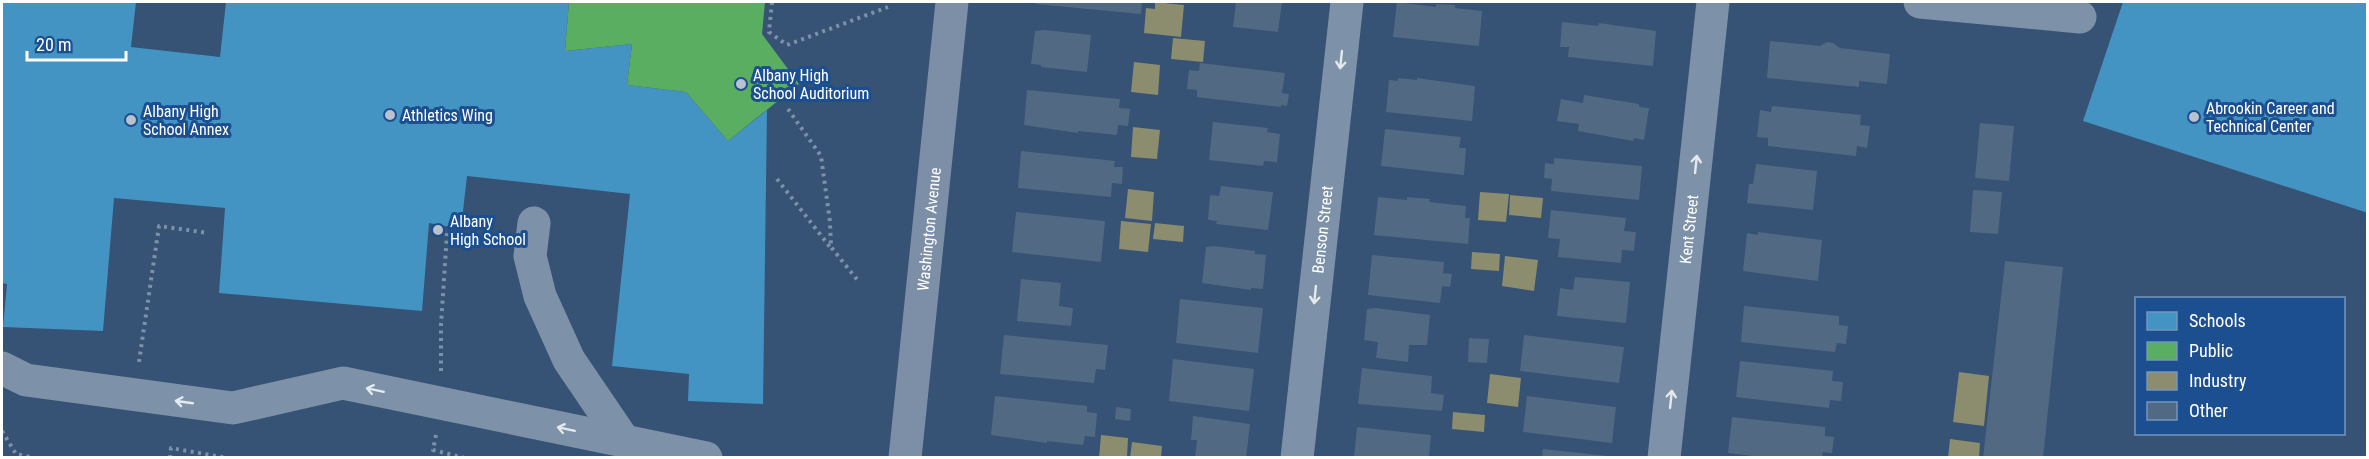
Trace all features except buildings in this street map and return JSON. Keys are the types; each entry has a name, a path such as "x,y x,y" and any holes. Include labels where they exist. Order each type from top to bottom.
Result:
{"main road":[{"name":"Washington Avenue","path":"905,458 951,2"}],"street":[{"name":"Benson Street","path":"1297,458 1347,2"},
{"name":"Kent Street","path":"1664,458 1713,2"},
{"path":"1920,2 2080,17"},
{"path":"534,223 530,256 540,296 569,360 624,441"},
{"path":"14,374 135,395 232,408 343,383 706,458"}],"path":[{"path":"772,2 769,32 787,45 888,7"},
{"path":"788,109 821,156 830,222 831,248"},
{"path":"777,179 860,282"},
{"path":"135,395 159,226 208,233"},
{"path":"447,233 441,325 441,403 433,450 465,458"},
{"path":"2,431 16,454 35,458"},
{"path":"170,458 171,448 227,458"}],"place":[{"name":"Albany High School Auditorium","path":"741,84"},
{"name":"Athletics Wing","path":"390,115"},
{"name":"Abrookin Career and Technical Center","path":"2194,117"},
{"name":"Albany High School Annex","path":"131,120"},
{"name":"Albany High School","path":"438,230"}]}
